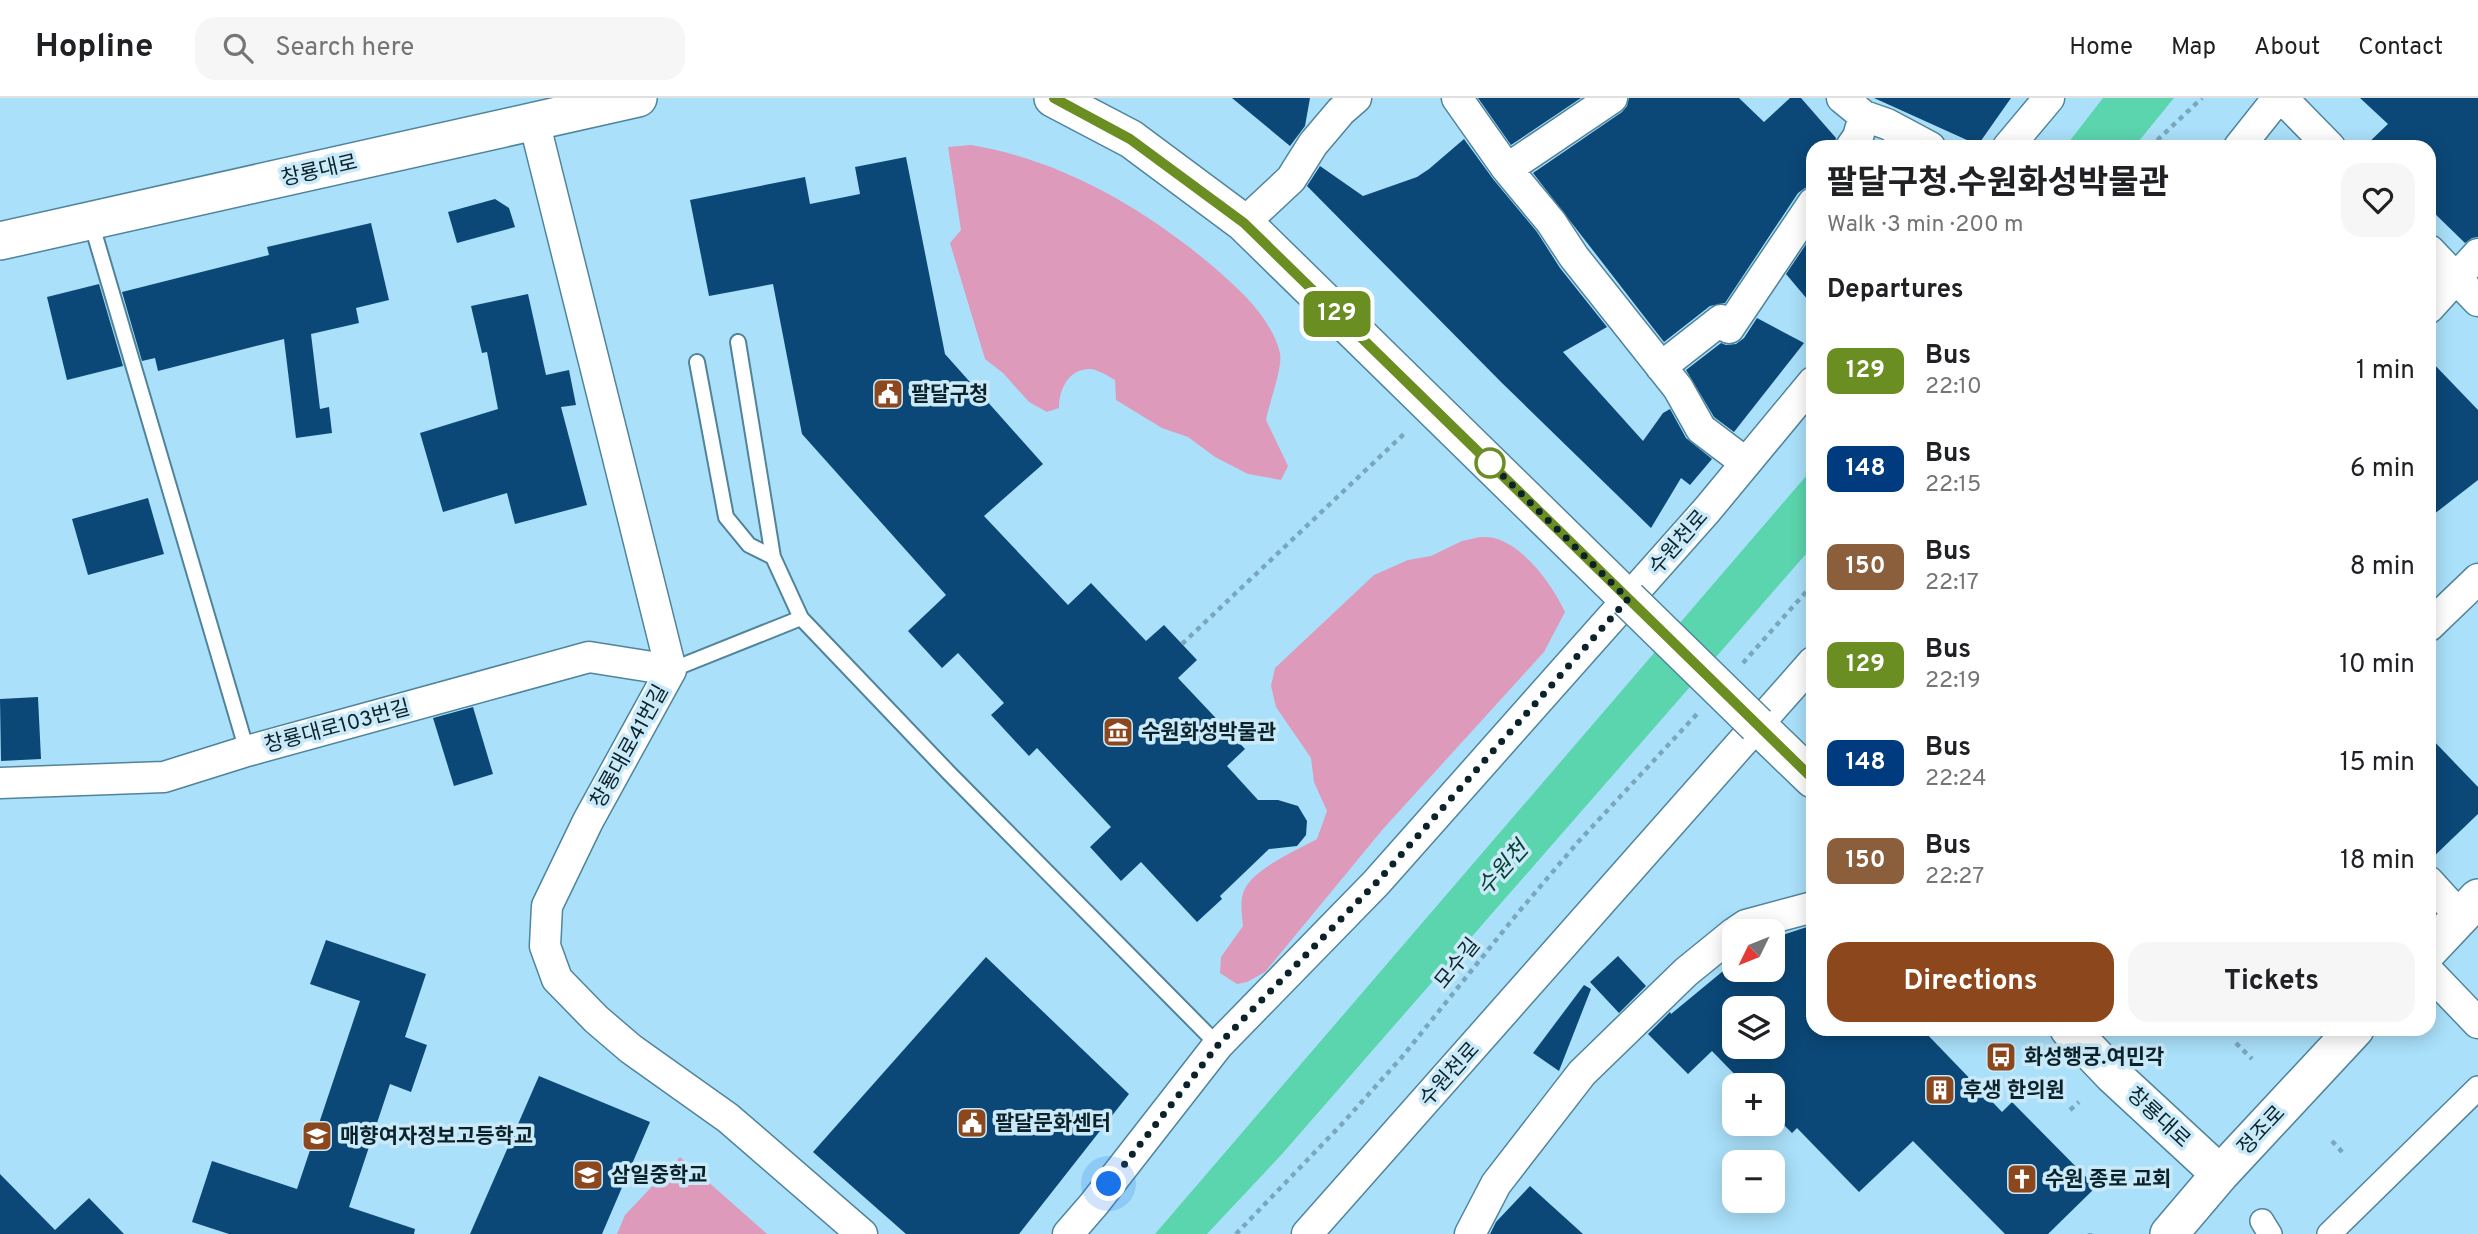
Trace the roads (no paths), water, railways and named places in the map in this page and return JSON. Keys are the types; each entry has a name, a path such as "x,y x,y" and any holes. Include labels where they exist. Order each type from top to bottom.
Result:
{"street":[{"name":"창룡대로","path":"0,241 638,98"},
{"path":"1054,98 1130,139 1244,223 1806,772"},
{"path":"1244,223 1291,179 1313,144 1356,98"},
{"path":"1457,98 1507,169 1551,222 1574,257 1678,388 1701,429 1746,463"},
{"path":"1507,169 1612,98"},
{"path":"2014,140 2049,98"},
{"path":"2245,140 2280,98 2323,140"},
{"path":"1853,107 1858,137 1856,140"},
{"path":"1853,107 1917,140"},
{"name":"창룡대로41번길","path":"534,121 671,670 588,821 547,906 545,946 557,979 596,1019 631,1049 728,1118 862,1234"},
{"path":"1661,367 1721,320 1729,328 1806,213"},
{"path":"2436,300 2478,254"},
{"path":"2436,257 2478,301"},
{"name":"수원천로","path":"1068,1234 1218,1045 1376,883 1628,599 1806,390"},
{"path":"2436,619 2478,579"},
{"name":"창룡대로103번길","path":"0,783 164,776 589,657 671,670"},
{"name":"수원천로","path":"1317,1231 1806,670"},
{"path":"2436,886 2469,907 2436,942"},
{"path":"1768,919 1806,909"},
{"path":"1470,1234 1496,1184 1582,1073 1686,972 1722,943"},
{"path":"2436,979 2478,1023"},
{"name":"창룡대로","path":"2075,1036 2220,1174"},
{"name":"정조로","path":"2169,1234 2220,1174 2348,1036"},
{"path":"2329,1234 2478,1088"}],"lane":[{"path":"91,222 247,751"},
{"path":"738,342 773,557 801,618 949,773 1218,1045"},
{"path":"697,362 726,517 749,545 773,557"},
{"path":"671,670 801,618"}],"water":[{"path":"2103,98 2174,98 2140,140 2070,140"},
{"name":"수원천","path":"1806,476 1806,554 1282,1154 1207,1234 1155,1234"}],"place":[{"name":"팔달구청","path":"888,394"},
{"name":"수원화성박물관","path":"1118,732"},
{"name":"화성행궁.여민각","path":"2001,1057"},
{"name":"후생 한의원","path":"1940,1090"},
{"name":"팔달문화센터","path":"972,1123"},
{"name":"매향여자정보고등학교","path":"317,1136"},
{"name":"삼일중학교","path":"588,1175"},
{"name":"수원 종로 교회","path":"2022,1179"}]}
